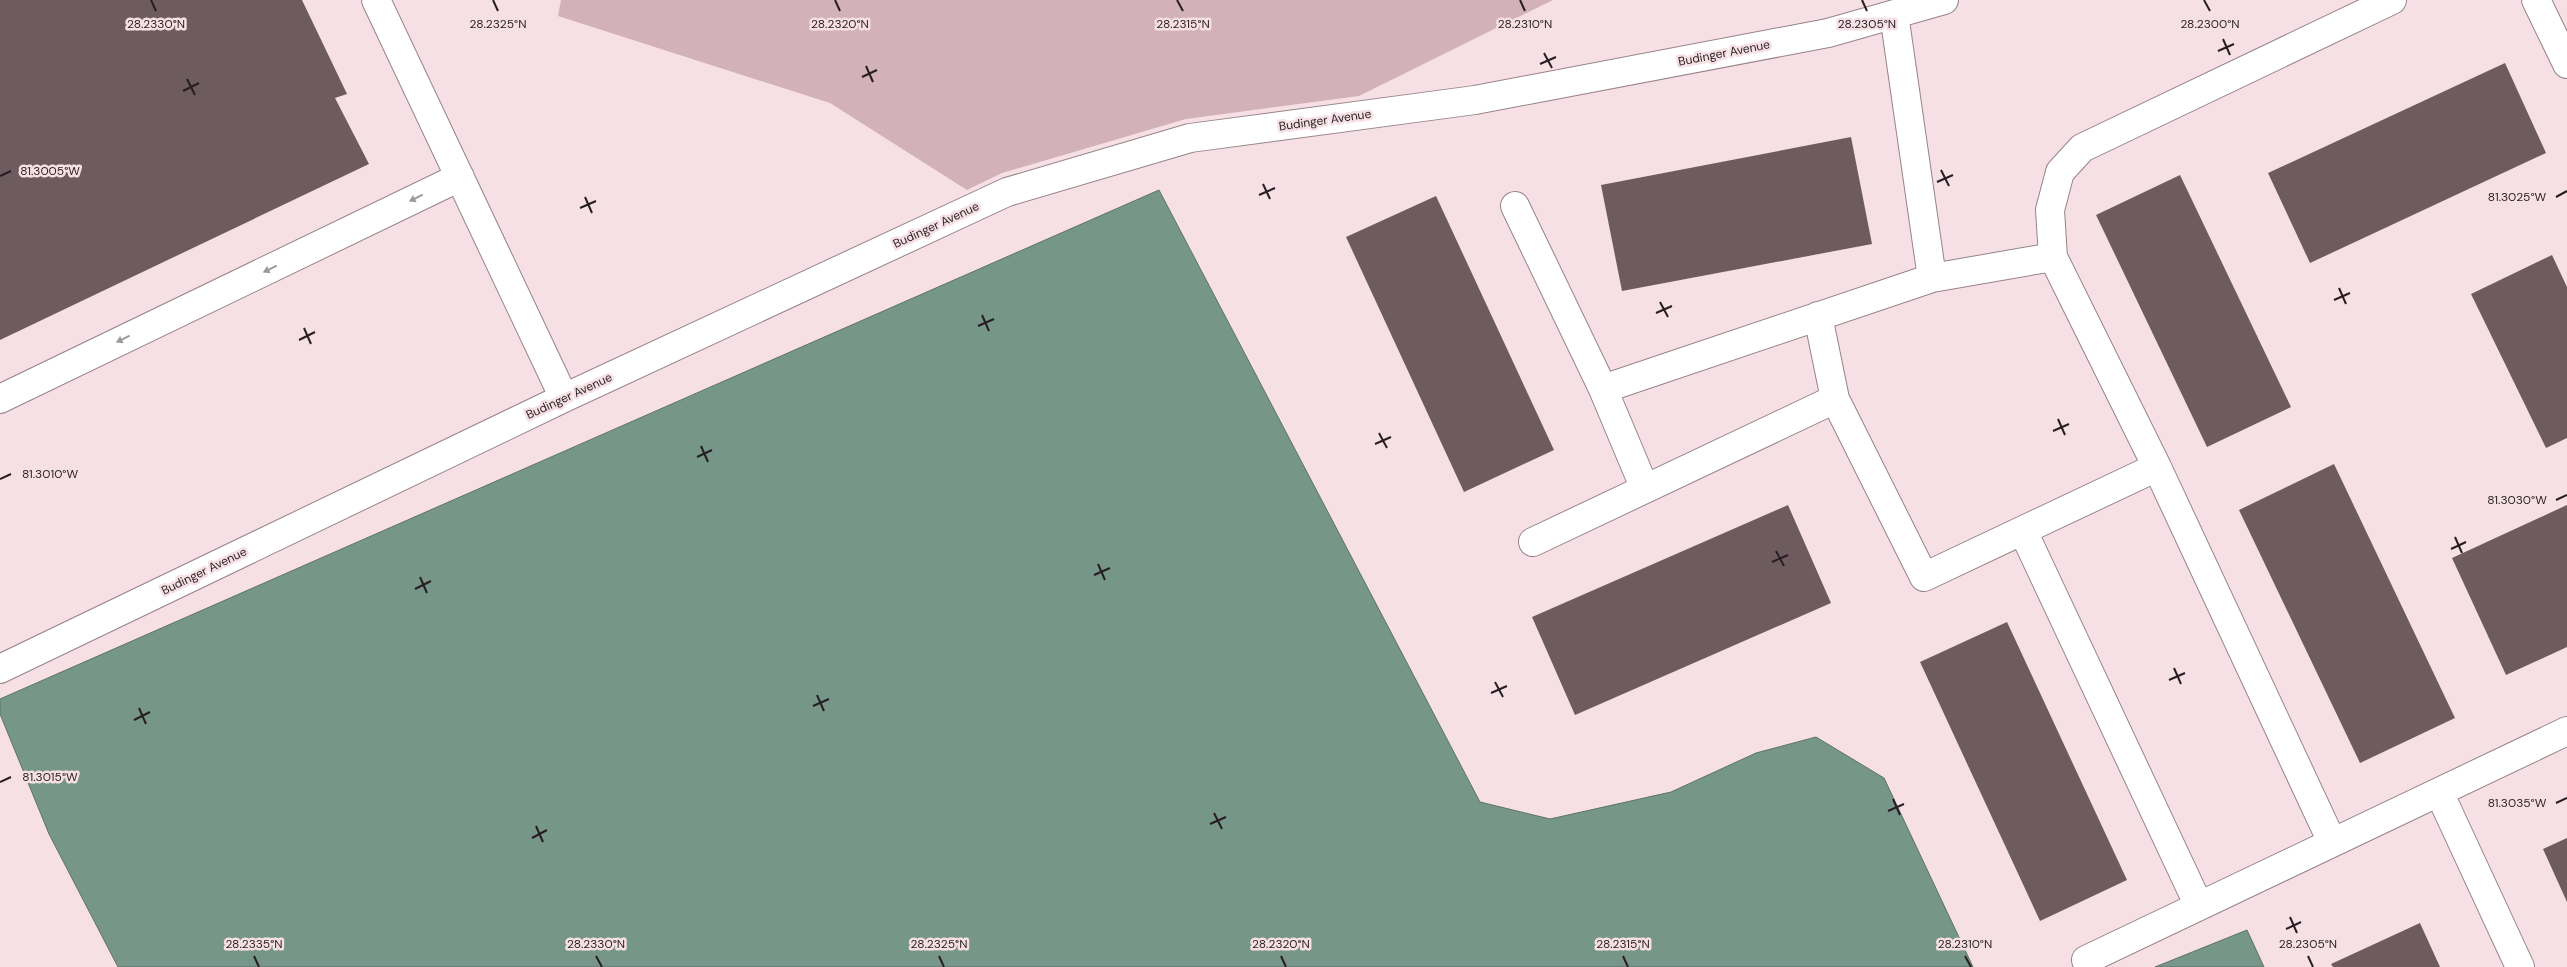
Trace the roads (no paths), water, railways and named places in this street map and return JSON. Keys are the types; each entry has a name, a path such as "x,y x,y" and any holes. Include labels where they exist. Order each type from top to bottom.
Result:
{"street":[{"path":"376,0 564,398"},
{"name":"Budinger Avenue","path":"0,669 564,398 1007,192 1190,138 1475,100 1828,33 1944,0"},
{"path":"2332,842 2156,467 2053,257 2050,210 2060,172 2082,148 2392,0"},
{"path":"2536,0 2567,64"},
{"path":"1894,14 1932,278"},
{"path":"0,399 460,177"},
{"path":"1515,206 1602,389 1645,489"},
{"path":"1602,389 1932,278 2053,257"},
{"path":"1818,316 1835,399 1924,577 2156,467"},
{"path":"1533,542 1835,399"},
{"path":"2023,531 2199,906"},
{"path":"2086,960 2567,731"},
{"path":"2439,792 2520,967"}]}
